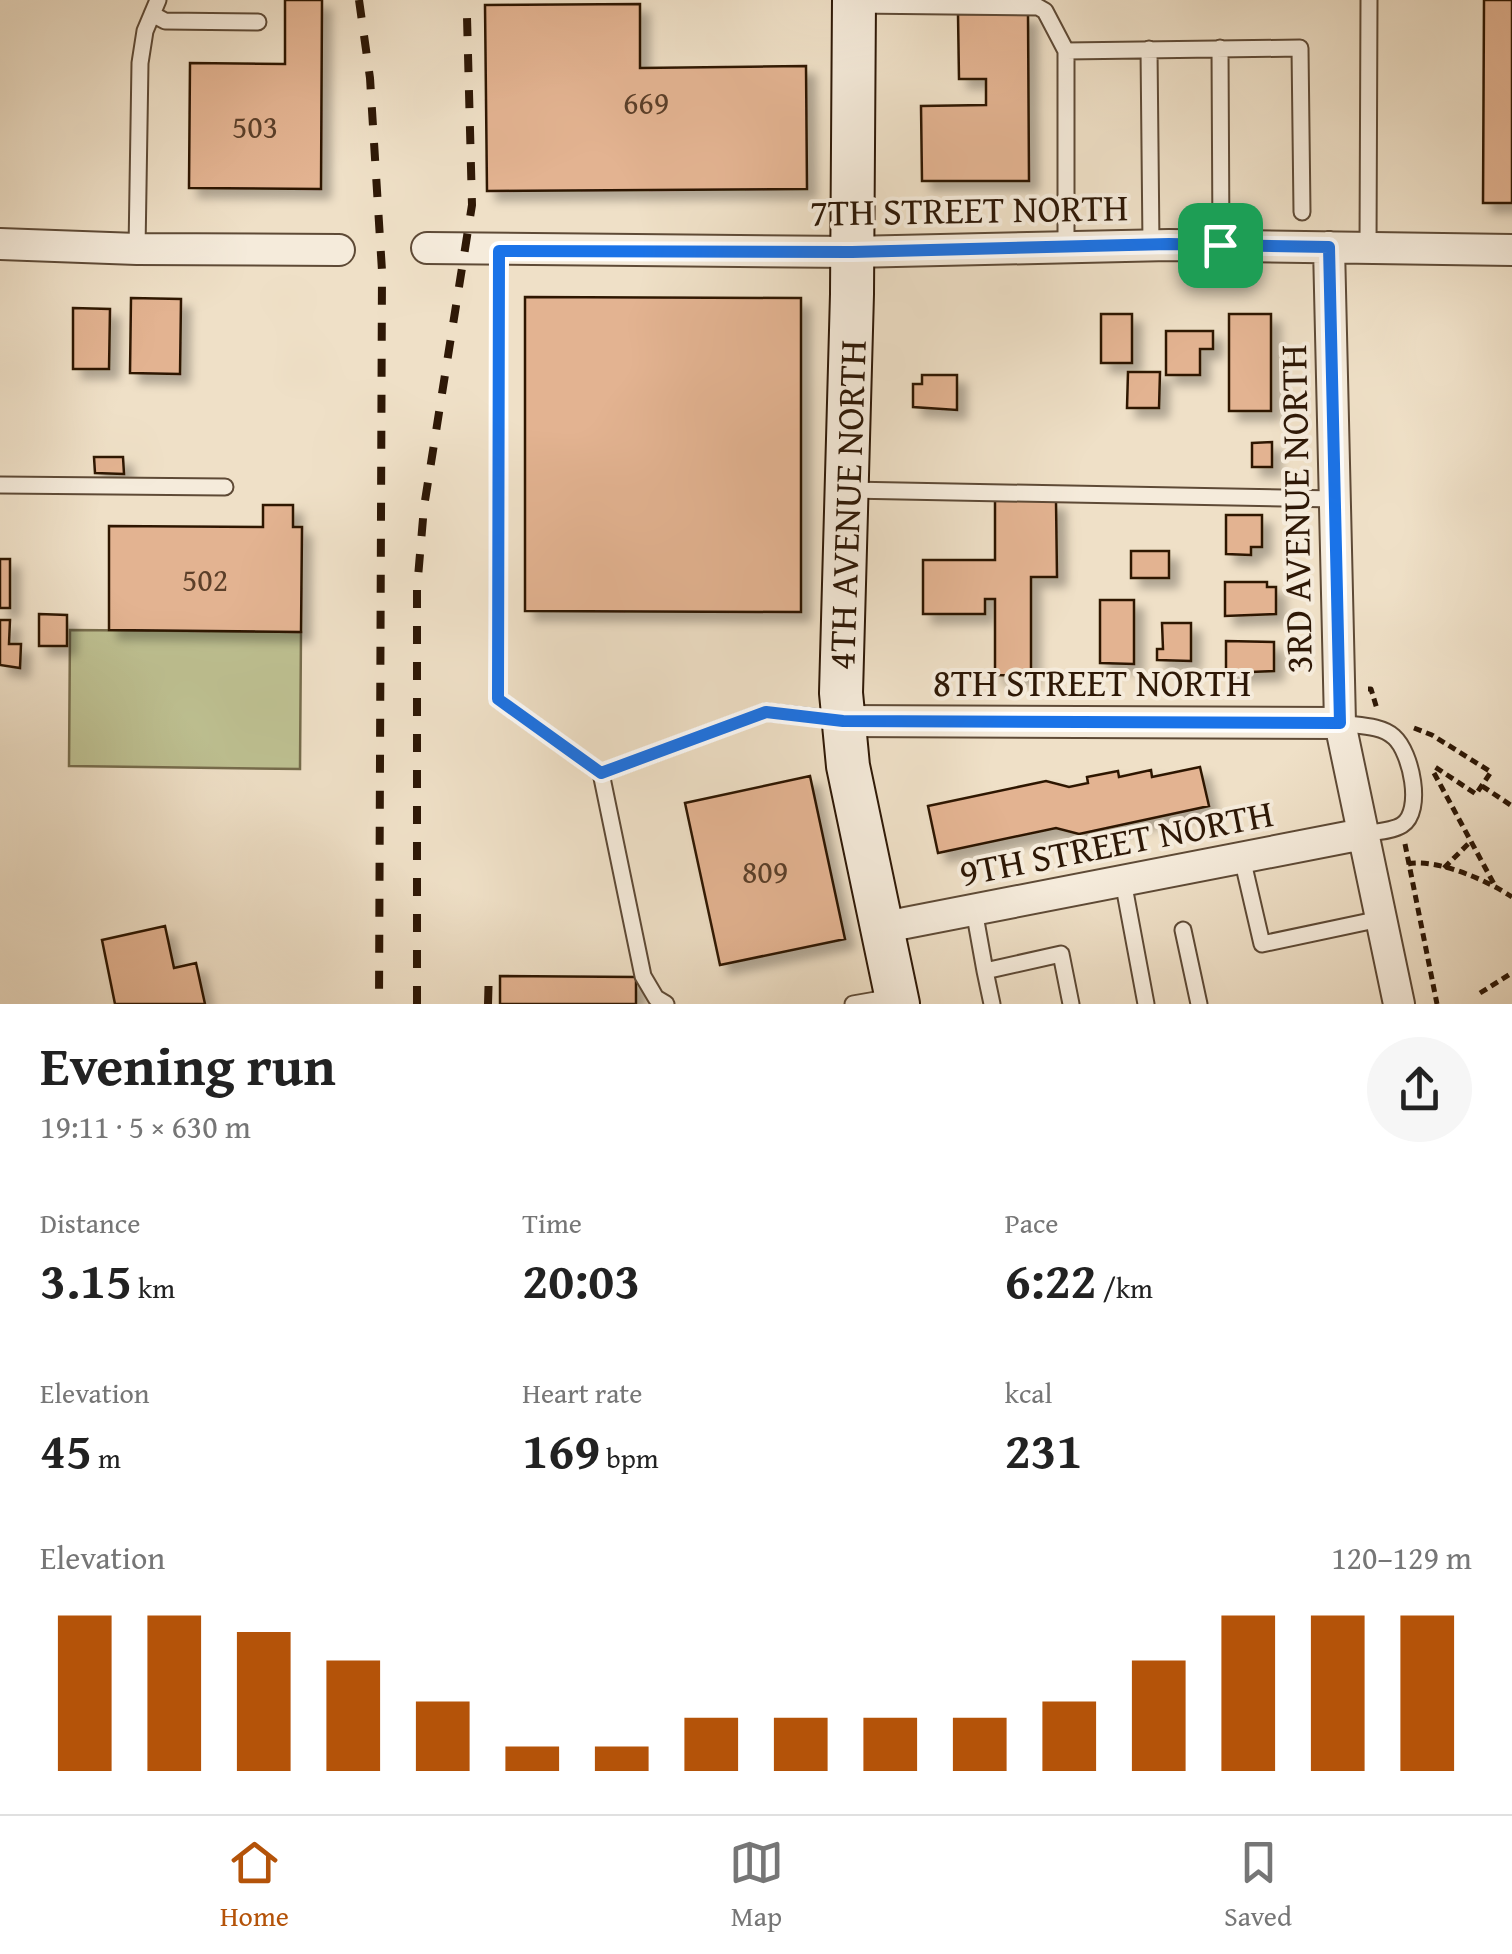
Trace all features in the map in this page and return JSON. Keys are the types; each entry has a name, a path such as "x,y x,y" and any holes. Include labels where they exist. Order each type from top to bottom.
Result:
{"street":[{"name":"4TH AVENUE NORTH","path":"854,3 843,721 848,766 897,1000"},
{"path":"0,244 339,250"},
{"name":"7TH STREET NORTH","path":"427,248 852,252 1220,245 1512,250"},
{"name":"3RD AVENUE NORTH","path":"1329,247 1340,723 1399,1004"},
{"name":"8TH STREET NORTH","path":"843,721 1340,723"},
{"name":"9TH STREET NORTH","path":"884,927 1363,834"}],"lane":[{"path":"1368,248 1369,0"},
{"path":"854,3 1038,7 1044,11 1066,50 1066,248"},
{"path":"155,7 165,21 258,22"},
{"path":"137,249 140,62 145,30 155,7"},
{"path":"1066,50 1296,46 1302,51 1302,212"},
{"path":"1220,48 1220,245"},
{"path":"1149,49 1152,245"},
{"path":"499,251 498,699 601,773 643,976 656,998 666,1004"},
{"path":"0,484 225,487"},
{"path":"845,490 1334,499"},
{"path":"601,773 766,712 843,721"},
{"path":"1340,723 1380,729 1394,737 1403,750 1414,786 1410,816 1401,826 1363,834"},
{"path":"1242,858 1262,944 1380,919"},
{"path":"1123,881 1146,1004"},
{"path":"974,910 992,1004"},
{"path":"1183,930 1199,1004"},
{"path":"985,970 1061,954 1071,1004"},
{"path":"853,1004 897,1000"}],"path":[{"path":"1416,739 1406,725 1432,735 1491,772 1476,794 1429,764 1494,884"},
{"path":"1482,786 1512,806"},
{"path":"1404,836 1437,1004"},
{"path":"1444,868 1470,841"},
{"path":"1396,867 1423,861 1494,884 1512,897"},
{"path":"1480,993 1512,973"}],"green space":[{"path":"70,630 301,632 300,769 69,766"}],"building":[{"path":"285,0 322,0 321,189 189,188 190,63 285,64"},
{"path":"1484,0 1512,0 1512,203 1483,203"},
{"path":"640,4 640,68 806,66 807,189 487,191 485,5"},
{"path":"958,14 1028,14 1029,181 922,181 921,106 986,105 986,79 959,79"},
{"path":"525,297 801,298 801,612 525,611"},
{"path":"131,298 181,299 180,374 130,373"},
{"path":"73,308 110,309 109,369 73,369"},
{"path":"1101,314 1132,314 1132,363 1101,363"},
{"path":"1229,314 1271,314 1271,411 1229,411"},
{"path":"1166,331 1213,331 1213,349 1200,349 1200,375 1166,375"},
{"path":"1128,372 1160,372 1159,408 1127,408"},
{"path":"922,375 957,375 957,410 913,407 913,384 922,384"},
{"path":"1272,442 1272,467 1252,467 1252,443"},
{"path":"94,457 123,457 124,474 95,473"},
{"path":"995,500 1056,501 1057,577 1031,577 1031,676 995,675 995,599 985,599 985,614 923,614 923,560 995,560"},
{"path":"263,505 293,505 293,527 302,527 301,632 109,630 109,526 263,527"},
{"path":"1226,515 1262,515 1262,547 1251,547 1251,555 1226,554"},
{"path":"1131,551 1169,551 1169,578 1131,578"},
{"path":"0,559 10,559 10,608 0,608"},
{"path":"1225,582 1267,582 1267,587 1276,587 1276,614 1225,616"},
{"path":"1100,600 1134,600 1134,664 1100,663"},
{"path":"39,614 67,615 67,646 39,646"},
{"path":"0,620 10,620 9,644 21,644 20,668 0,665"},
{"path":"1162,623 1191,623 1191,661 1157,660 1157,649 1163,649"},
{"path":"1226,641 1274,642 1274,671 1226,673"},
{"path":"1200,767 1209,806 1079,834 1056,828 938,853 928,806 1046,781 1069,787 1088,783 1087,777 1118,771 1119,777 1151,770 1152,777"},
{"path":"810,776 845,939 720,965 685,803"},
{"path":"165,926 174,968 196,963 205,1004 115,1004 102,940"},
{"path":"500,976 636,977 636,1004 500,1004"}],"railway":[{"path":"359,0 370,78 382,271 379,1004"},
{"path":"417,1004 417,589 424,507 472,205 467,17"},
{"path":"488,1004 489,969"}],"route":[{"path":"1220,245 1329,247 1340,723 843,721 766,712 601,773 498,699 499,251 852,252 1220,245"}]}
